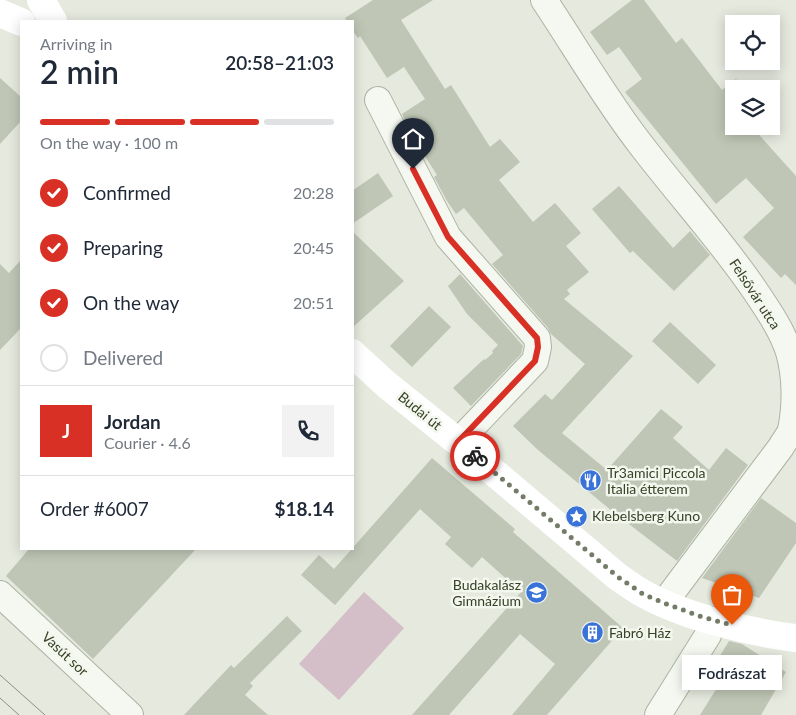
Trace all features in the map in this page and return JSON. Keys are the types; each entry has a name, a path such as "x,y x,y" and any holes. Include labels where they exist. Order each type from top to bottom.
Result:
{"main road":[{"path":"15,0 0,12 20,22"},
{"path":"40,0 52,20"},
{"name":"Budai út","path":"354,355 387,385 458,442 618,577 643,594 713,620 796,638"}],"street":[{"name":"Felsővár utca","path":"544,0 640,144 744,274 770,312 789,351 796,402 790,432 664,603"},
{"path":"378,100 448,237 537,338 538,347 535,361 458,442"},
{"name":"Vasút sor","path":"0,594 130,715"},
{"path":"658,715 708,635 713,620"}],"shaded area":[{"path":"364,592 404,628 339,700 299,664"}],"building":[{"path":"373,0 433,0 401,20 445,89 451,85 490,147 500,139 520,162 499,180 533,222 555,203 581,233 566,246 589,272 567,290 570,294 564,299 633,356 562,433 607,470 661,409 683,427 673,438 709,470 726,448 748,465 677,561 612,511 538,450 513,426 545,394 552,400 585,364 551,334 548,328 492,264 503,255 464,208 456,214 447,201 434,177 437,175 417,144 402,114 425,99 404,67 387,78 360,36 358,38 354,33 354,20 346,20 345,18"},
{"path":"632,0 644,0 676,43 682,38 722,90 725,88 725,135 759,135 796,176 796,285 785,274 781,278 743,237 774,208 746,178 716,204 625,92 642,79 619,47 607,55 590,32"},
{"path":"0,78 20,96 20,122 0,144"},
{"path":"378,173 393,196 354,223 354,190"},
{"path":"619,186 673,248 690,231 710,255 674,291 633,251 630,253 592,209"},
{"path":"354,233 404,281 354,326"},
{"path":"20,261 20,329 0,350 0,264 9,273"},
{"path":"460,274 523,346 521,354 471,406 453,388 493,353 492,351 498,345 467,314 448,286"},
{"path":"429,306 451,327 412,367 390,346"},
{"path":"670,322 716,365 698,384 652,341"},
{"path":"432,458 515,529 513,532 623,628 547,715 512,715 555,664 520,634 449,715 412,715 521,592 482,557 472,568 445,544 451,537 420,509 335,605 301,575 319,555 334,569 351,550 354,550 354,546"},
{"path":"761,498 796,523 796,543 759,598 702,578"},
{"path":"28,550 195,550 93,659 6,576"},
{"path":"287,616 302,631 250,683 253,686 245,695 268,715 184,715 231,665 234,668"},
{"path":"729,641 742,644 786,672 761,715 700,715 730,667 718,659"}],"tram line":[{"path":"0,675 45,715"},
{"path":"0,698 19,715"}],"way so far":[{"path":"475,456 618,577 643,594 691,614 732,625"}],"place":[{"name":"Tr3amici Piccola Italia étterem","path":"591,481"},
{"name":"Klebelsberg Kuno","path":"576,516"},
{"name":"Budakalász Gimnázium","path":"537,593"},
{"name":"Fodrászat","path":"732,625"},
{"name":"Fabró Ház","path":"593,633"}],"route":[{"path":"413,169 448,237 537,338 538,347 535,361 458,442 475,456"}]}
